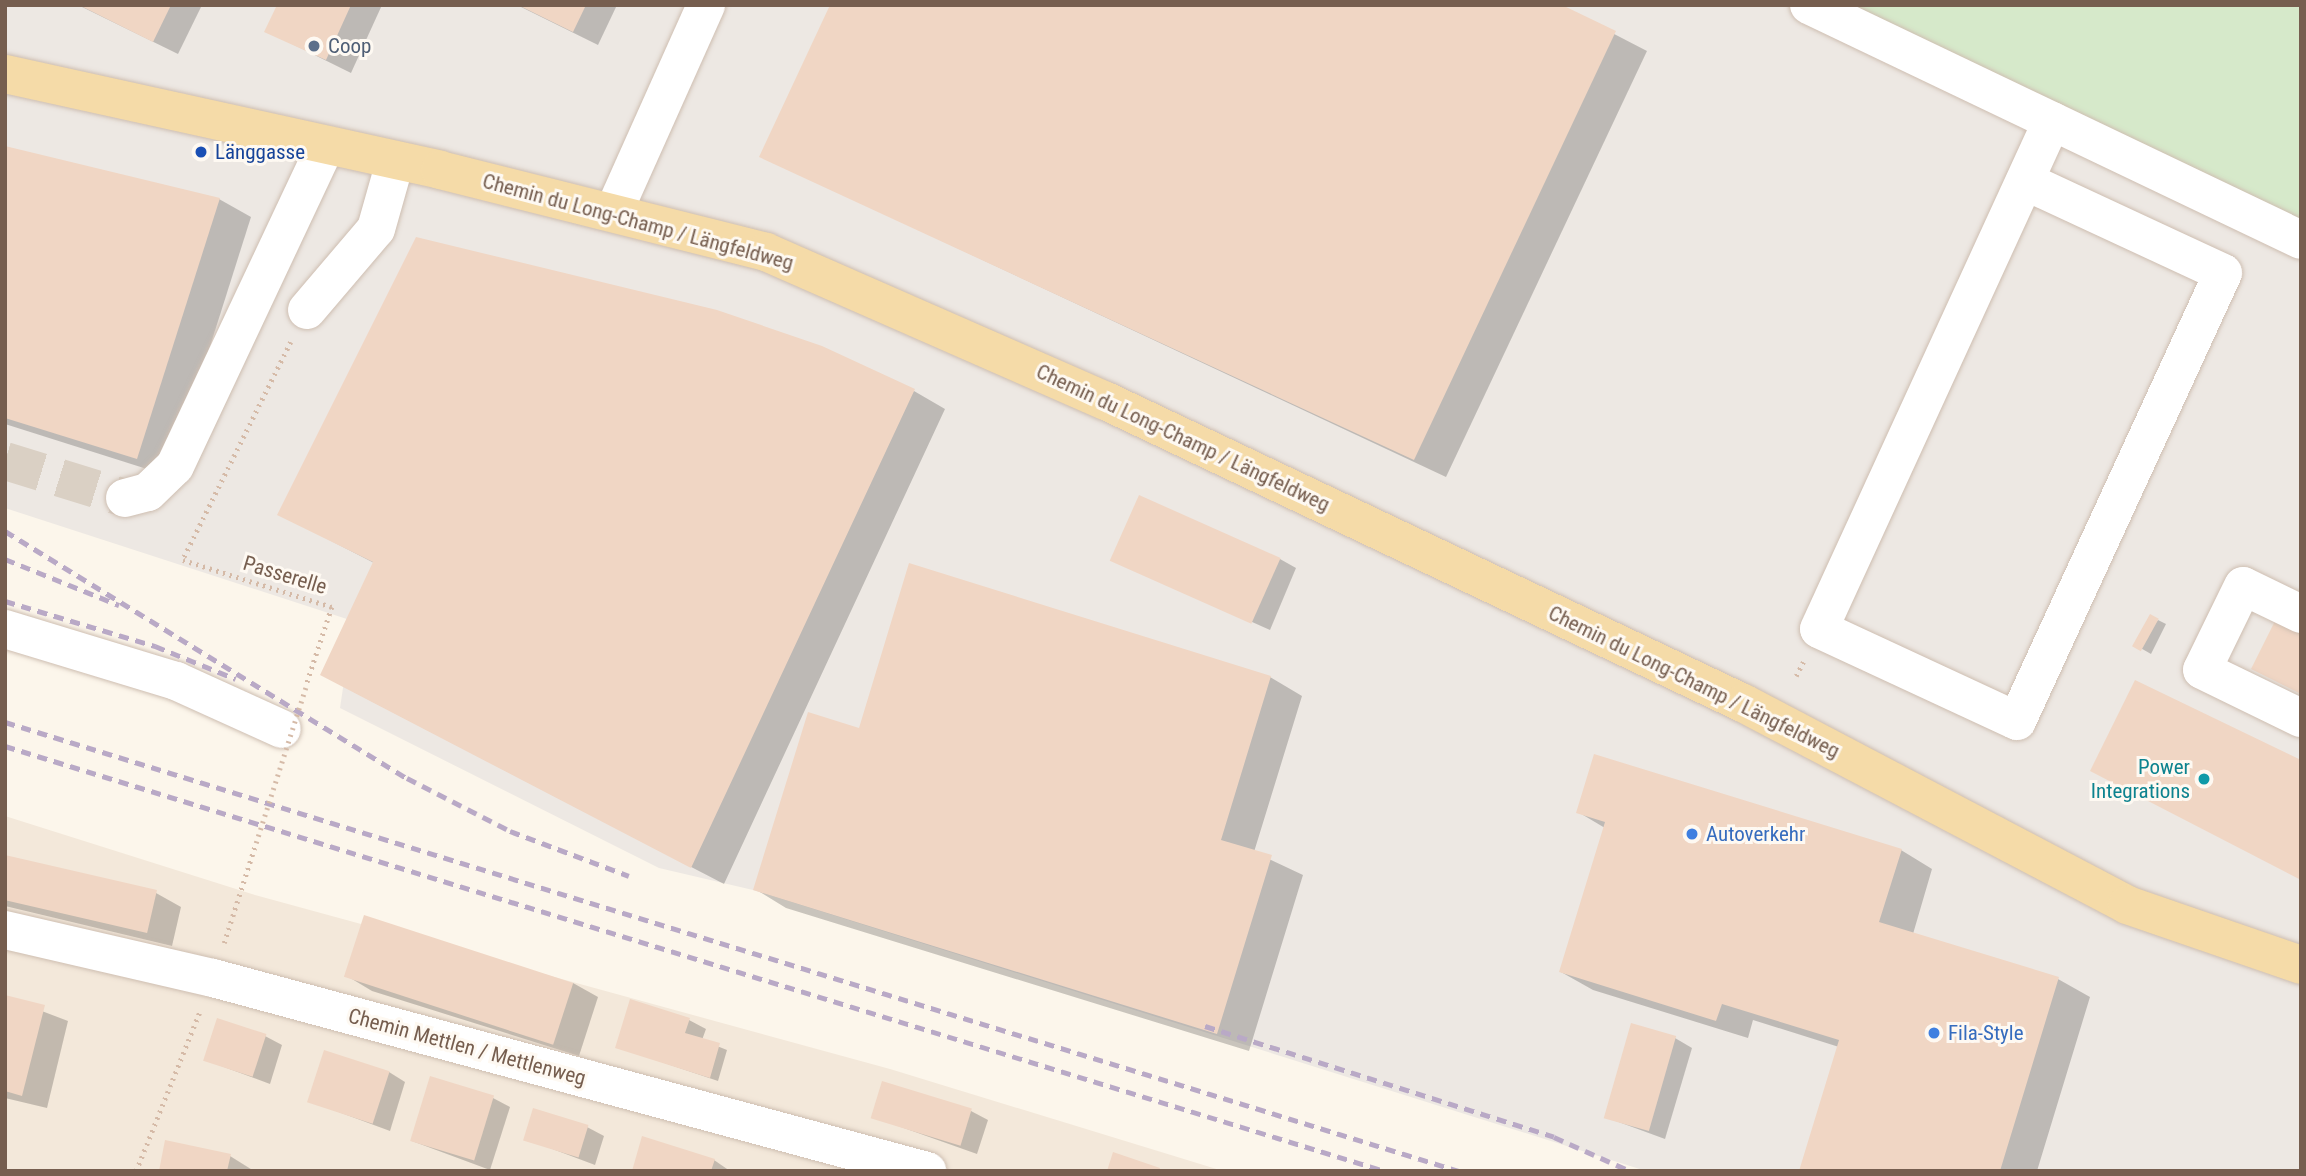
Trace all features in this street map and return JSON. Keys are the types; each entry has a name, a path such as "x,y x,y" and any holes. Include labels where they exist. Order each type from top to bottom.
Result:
{"main road":[{"name":"Chemin du Long-Champ / Längfeldweg","path":"5,74 614,211 766,253 890,302 1743,703 2127,905 2301,965"}],"street":[{"path":"614,211 706,5"},
{"path":"1809,5 2301,240"},
{"path":"2025,181 2223,273 2017,721 1819,629 2052,121"},
{"path":"125,498 148,492 175,466 326,147"},
{"path":"307,310 376,229 395,162"},
{"path":"2301,614 2243,586 2202,670 2301,718"},
{"path":"5,629 176,681 282,729"},
{"name":"Chemin Mettlen / Mettlenweg","path":"5,930 213,978 928,1171"}],"path":[{"name":"Passerelle","path":"220,957 332,607 183,560 307,310"},
{"path":"136,1171 205,998"}],"shaded area":[{"path":"5,5 1809,5 2301,240 2301,1171 1646,1171 753,890 659,868 340,708 353,621 5,508"},
{"path":"5,816 255,895 890,1069 1223,1171 5,1171"}],"green space":[{"path":"1809,5 2301,5 2301,240"}],"building":[{"path":"79,5 171,5 153,42"},
{"name":"Coop","path":"277,5 351,5 326,60 264,32"},
{"path":"518,5 586,5 573,32"},
{"path":"830,5 1562,5 1616,31 1414,460 759,157"},
{"path":"5,146 220,198 137,459 5,418"},
{"path":"416,237 717,310 822,346 915,389 691,868 320,675 373,562 277,515"},
{"path":"1139,495 1281,558 1251,624 1110,561"},
{"path":"909,563 1271,676 1221,840 1272,855 1217,1034 753,890 808,712 859,728"},
{"path":"2150,614 2159,619 2141,651 2132,646"},
{"path":"2275,621 2301,634 2301,694 2251,669"},
{"name":"Power Integrations","path":"2135,680 2301,760 2301,880 2090,771"},
{"path":"1594,754 1902,849 1879,922 2059,977 2000,1171 1799,1171 1839,1040 1722,1004 1716,1021 1559,972 1605,822 1576,813"},
{"path":"5,855 157,890 147,933 5,900"},
{"path":"364,915 573,983 553,1045 344,977"},
{"path":"5,995 45,1005 22,1096 5,1091"},
{"path":"630,999 690,1018 685,1033 720,1043 710,1078 615,1048"},
{"path":"217,1018 266,1034 253,1077 203,1061"},
{"path":"1631,1023 1676,1036 1649,1131 1604,1118"},
{"path":"324,1050 390,1071 373,1124 307,1102"},
{"path":"430,1076 494,1096 474,1161 410,1141"},
{"path":"882,1081 972,1108 960,1146 871,1118"},
{"path":"533,1108 588,1125 579,1157 523,1141"},
{"path":"642,1136 715,1159 711,1171 632,1171"},
{"path":"165,1140 231,1154 227,1171 159,1171"},
{"path":"1113,1152 1160,1168 1159,1171 1107,1171"}],"tunnel":[{"path":"5,461 125,498"}],"railway":[{"path":"5,531 407,778 510,831 629,876"},
{"path":"5,559 119,605"},
{"path":"5,601 155,646 236,679"},
{"path":"5,722 1459,1171"},
{"path":"5,746 1385,1171"},
{"path":"1205,1026 1554,1137 1630,1171"}],"place":[{"name":"Coop","path":"314,46"},
{"name":"Länggasse","path":"201,152"},
{"name":"Power Integrations","path":"2204,779"},
{"name":"Autoverkehr","path":"1692,834"},
{"name":"Fila-Style","path":"1934,1033"}]}
